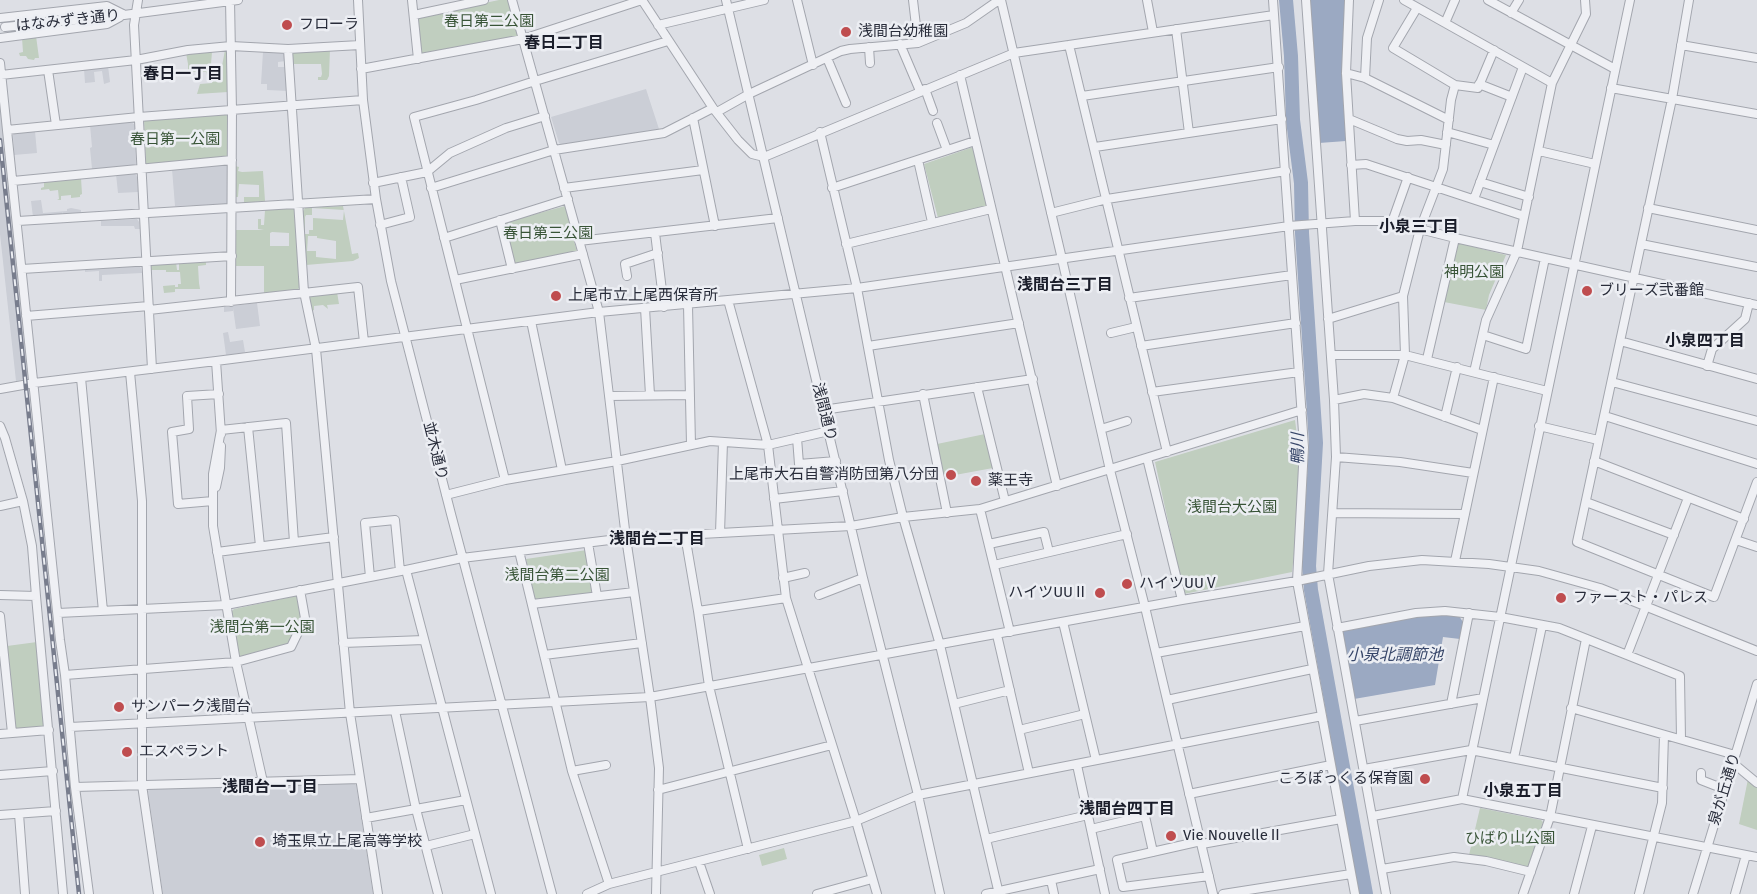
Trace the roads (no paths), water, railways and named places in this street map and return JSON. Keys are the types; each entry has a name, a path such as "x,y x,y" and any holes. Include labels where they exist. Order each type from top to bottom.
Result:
{"street":[{"path":"138,0 134,24 152,369"},
{"path":"231,302 233,0"},
{"name":"はなみずき通り","path":"5,27 135,14 233,0"},
{"name":"並木通り","path":"358,0 363,100 373,183 391,282 552,894"},
{"path":"412,0 418,59"},
{"path":"414,15 484,0"},
{"path":"512,0 599,312 626,538 659,768 656,894"},
{"path":"361,69 523,39 642,0 715,110 738,140 752,154 764,157 1014,53 1274,15"},
{"path":"658,25 727,4 764,0"},
{"path":"797,0 813,65"},
{"path":"912,0 918,43"},
{"path":"431,188 554,150 664,133 850,49 918,43 966,23 1000,0 1052,213 1110,470 1213,894"},
{"path":"1148,0 1153,32"},
{"path":"1273,0 1304,457 1297,581 1355,894"},
{"path":"1306,0 1334,400 1336,457 1328,574 1386,894"},
{"path":"1349,0 1346,73 1355,221"},
{"path":"1365,78 1367,38 1379,0"},
{"path":"1404,0 1552,83"},
{"path":"1445,23 1455,0"},
{"path":"1488,0 1615,69"},
{"path":"1511,13 1519,0"},
{"path":"1474,372 1486,320 1517,251 1552,83 1586,14 1585,3 1576,0"},
{"path":"1462,799 1630,0"},
{"path":"1689,0 1672,99 1577,542 1714,597 1757,482"},
{"name":"浅間通り","path":"727,4 940,894"},
{"path":"0,18 107,6 124,15"},
{"path":"1417,8 1393,48 1455,85 1478,88 1494,50"},
{"path":"0,38 107,24 124,15"},
{"path":"1176,29 1189,133"},
{"path":"505,480 414,117 668,41"},
{"path":"900,44 933,111"},
{"path":"1,75 136,60 188,50 231,46 288,49 360,45"},
{"path":"1070,45 1167,452"},
{"path":"1681,45 1757,58"},
{"path":"869,47 870,63"},
{"path":"288,49 304,292 316,349 350,713 378,894"},
{"path":"827,58 846,103"},
{"path":"0,63 60,640 66,675 75,787 89,894"},
{"path":"1082,96 1279,67"},
{"path":"1474,199 1523,67"},
{"path":"48,70 56,125"},
{"path":"1346,73 1365,78 1449,120"},
{"path":"960,75 1033,379 1056,486"},
{"path":"1479,84 1512,97"},
{"path":"1393,398 1405,355 1403,296 1420,229 1443,169 1455,85"},
{"path":"1611,88 1757,114"},
{"path":"7,130 139,117 363,100"},
{"path":"373,183 427,172 450,153 506,128 544,116"},
{"path":"693,118 715,226"},
{"path":"1095,147 1282,119"},
{"path":"1348,119 1397,139 1421,140 1446,145"},
{"path":"937,123 947,150"},
{"path":"820,132 868,345 889,460 940,645 999,892"},
{"path":"1448,132 1494,145"},
{"path":"832,188 975,141"},
{"path":"1539,151 1595,164"},
{"path":"13,181 232,160"},
{"path":"918,160 933,222"},
{"path":"1351,165 1366,164 1524,216"},
{"path":"564,188 703,170"},
{"path":"1052,213 1107,199 1286,171"},
{"path":"380,225 410,217 401,177"},
{"path":"1392,222 1408,177"},
{"path":"1480,182 1528,197"},
{"path":"18,221 376,199"},
{"path":"444,238 568,199"},
{"path":"1648,208 1757,230"},
{"path":"846,244 991,209"},
{"path":"579,241 778,218"},
{"path":"500,220 512,269"},
{"path":"0,389 599,312 856,288 1289,226 1355,221 1392,222 1753,304 1745,319 1712,349 1707,366"},
{"path":"655,232 664,307"},
{"path":"1427,359 1455,237"},
{"path":"1641,244 1757,267"},
{"path":"627,276 625,264 658,253"},
{"path":"455,280 583,254"},
{"path":"22,269 232,256"},
{"path":"1483,335 1526,349 1545,258"},
{"path":"1130,298 1292,275"},
{"path":"26,316 231,302 358,286 364,342"},
{"path":"1328,319 1403,296"},
{"path":"728,300 768,445 786,598 877,894"},
{"path":"688,305 691,445"},
{"path":"645,308 650,395"},
{"path":"531,321 562,470"},
{"path":"868,345 1018,323"},
{"path":"1141,346 1296,323"},
{"path":"1111,333 1136,327"},
{"path":"1620,341 1757,379"},
{"path":"1330,355 1405,355 1547,391"},
{"path":"216,362 221,462 213,501 213,526 236,662 263,783"},
{"path":"1445,417 1456,367"},
{"path":"130,372 142,501 142,785 158,894"},
{"path":"1152,392 1299,372"},
{"path":"1455,561 1494,377"},
{"path":"81,378 103,611"},
{"path":"823,410 1033,379"},
{"path":"1612,382 1757,421"},
{"path":"977,387 1005,501"},
{"path":"213,501 178,504 172,432 189,429 187,396 219,394"},
{"path":"923,394 947,513"},
{"path":"1334,400 1364,394 1393,398 1482,430"},
{"path":"609,396 690,395"},
{"path":"58,612 226,605 462,558 626,538 851,526 903,517 980,509 1302,410"},
{"path":"1605,416 1757,464"},
{"path":"1101,429 1127,421"},
{"path":"221,430 286,423 294,542"},
{"path":"0,426 23,501 32,546 63,894"},
{"path":"1539,426 1598,440"},
{"path":"248,427 260,546"},
{"path":"446,495 505,480 617,461 710,441 768,445 829,431"},
{"path":"797,438 799,464 836,461"},
{"path":"720,533 723,442"},
{"path":"1336,457 1400,462 1473,473"},
{"path":"1147,458 1182,600"},
{"path":"1594,462 1744,519"},
{"path":"774,499 843,491"},
{"path":"1627,655 1689,498"},
{"path":"0,506 23,501"},
{"path":"1586,502 1674,535"},
{"path":"980,509 1010,632"},
{"path":"1333,513 1465,514"},
{"path":"370,577 365,523 395,520 403,571 424,640 491,894"},
{"path":"989,544 1044,532 1049,552"},
{"path":"994,566 1127,534"},
{"path":"685,535 709,686 748,849"},
{"path":"217,552 334,537"},
{"path":"1736,540 1757,547"},
{"path":"588,543 597,596"},
{"path":"519,551 572,771 609,884"},
{"path":"70,727 650,697 1297,581 1369,566 1422,560 1455,561 1539,571 1600,588 1757,651"},
{"path":"783,578 805,573"},
{"path":"819,595 863,578"},
{"path":"66,675 236,662 291,647 305,618 300,590"},
{"path":"532,604 634,592"},
{"path":"0,595 36,596"},
{"path":"698,611 786,598"},
{"path":"1337,628 1416,613 1445,611 1500,617 1559,628 1680,676 1681,739"},
{"path":"1451,704 1469,613"},
{"path":"0,616 4,694 12,733"},
{"path":"1063,622 1096,760"},
{"path":"1156,653 1305,626"},
{"path":"1514,758 1542,626"},
{"path":"997,635 1029,773"},
{"path":"1523,894 1550,817 1586,639"},
{"path":"344,643 424,640"},
{"path":"544,655 642,643"},
{"path":"1167,700 1312,669"},
{"name":"泉が丘通り","path":"1693,894 1757,684"},
{"path":"954,704 1010,690"},
{"path":"1355,721 1483,698"},
{"path":"1572,708 1681,739 1734,759 1757,783"},
{"path":"395,711 416,809 438,894"},
{"path":"1019,730 1085,714"},
{"path":"586,894 609,884 656,871 856,821 918,795 1322,716"},
{"path":"0,734 49,730"},
{"path":"1639,894 1662,803 1664,735"},
{"path":"658,790 832,745"},
{"path":"1365,769 1471,750 1663,788"},
{"path":"572,771 606,765"},
{"path":"1077,765 1106,894"},
{"path":"1189,794 1331,765"},
{"path":"0,775 53,771"},
{"path":"1701,773 1701,780 1724,789"},
{"path":"75,787 360,779"},
{"path":"1373,816 1462,799 1757,857"},
{"path":"366,818 466,800"},
{"path":"0,815 56,811"},
{"path":"19,814 25,894"},
{"path":"986,839 1088,815"},
{"path":"1091,829 1145,816 1153,852"},
{"path":"1209,876 1123,887 1117,860 1201,842 1341,819"},
{"path":"1574,894 1592,826"},
{"path":"426,846 475,834"},
{"path":"1736,894 1746,855"},
{"path":"1382,869 1454,858 1486,861 1531,872"},
{"path":"699,862 710,894"},
{"path":"986,894 1100,868"},
{"path":"1223,894 1351,874"},
{"path":"817,894 872,879"},
{"path":"1051,880 1054,894"}],"water":[{"path":"1309,0 1346,0 1342,72 1346,141 1319,143"},
{"name":"小泉北調節池","path":"1425,616 1459,616 1463,622 1460,639 1443,637 1435,685 1354,699 1341,636 1343,630"}],"waterway":[{"name":"鴨川","path":"1286,0 1293,120 1301,183 1302,233 1316,443 1309,566 1311,590 1366,894"}],"railway":[{"path":"0,140 79,894"}],"place":[{"name":"フローラ","path":"287,25"},
{"name":"浅間台幼稚園","path":"846,32"},
{"name":"ブリーズ弐番館","path":"1587,291"},
{"name":"上尾市立上尾西保育所","path":"556,296"},
{"name":"上尾市大石自警消防団第八分団","path":"951,475"},
{"name":"薬王寺","path":"976,481"},
{"name":"ハイツUUⅤ","path":"1127,584"},
{"name":"ハイツUUⅡ","path":"1100,593"},
{"name":"ファースト・パレス","path":"1561,598"},
{"name":"サンパーク浅間台","path":"119,707"},
{"name":"エスペラント","path":"127,752"},
{"name":"ころぽっくる保育園","path":"1425,779"},
{"name":"Vie NouvelleⅡ","path":"1171,836"},
{"name":"埼玉県立上尾高等学校","path":"260,842"}],"district":[{"name":"春日二丁目","path":"564,44"},
{"name":"春日一丁目","path":"183,75"},
{"name":"小泉三丁目","path":"1419,228"},
{"name":"浅間台三丁目","path":"1065,286"},
{"name":"小泉四丁目","path":"1705,342"},
{"name":"浅間台二丁目","path":"657,540"},
{"name":"浅間台一丁目","path":"270,788"},
{"name":"小泉五丁目","path":"1523,792"},
{"name":"浅間台四丁目","path":"1127,810"}],"park label":[{"name":"春日第二公園","path":"489,22"},
{"name":"春日第一公園","path":"175,140"},
{"name":"春日第三公園","path":"548,234"},
{"name":"神明公園","path":"1474,273"},
{"name":"浅間台大公園","path":"1232,508"},
{"name":"浅間台第二公園","path":"557,576"},
{"name":"浅間台第一公園","path":"262,628"},
{"name":"ひばり山公園","path":"1510,839"}]}
